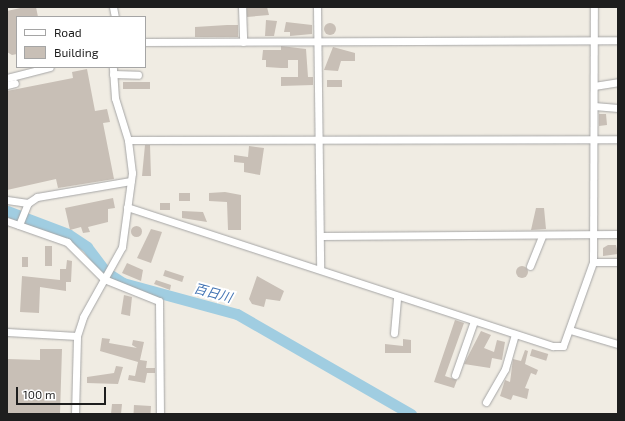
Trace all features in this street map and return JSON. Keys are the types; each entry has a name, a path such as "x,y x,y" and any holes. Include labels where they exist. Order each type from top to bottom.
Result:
{"street":[{"path":"242,7 243,42"},
{"path":"317,7 320,269"},
{"path":"128,207 474,321 515,334 563,346 570,330 593,262 594,7"},
{"path":"146,42 618,40"},
{"path":"7,78 46,68"},
{"path":"75,414 77,336 104,278 112,267 125,238 131,181 128,140 115,98 113,71 138,75"},
{"path":"594,86 618,82"},
{"path":"594,106 618,108"},
{"path":"128,140 593,137 618,139"},
{"path":"7,200 28,203 42,196 131,181"},
{"path":"19,225 28,203"},
{"path":"7,220 71,244 104,278 159,301 160,414"},
{"path":"320,236 542,237 618,234"},
{"path":"530,266 542,237"},
{"path":"593,262 618,262"},
{"path":"394,333 397,296"},
{"path":"455,375 474,321"},
{"path":"570,330 618,344"},
{"path":"7,332 77,336"},
{"path":"486,402 505,369 515,334"}],"building":[{"path":"25,7 36,7 38,16 16,16 16,54 12,55 7,52 7,11"},
{"path":"247,7 267,7 269,15 247,17"},
{"path":"266,20 277,21 274,36 265,36"},
{"path":"286,22 312,25 312,34 290,36 290,32 284,32"},
{"path":"328,23 332,23 336,29 332,35 328,35 324,31 324,27"},
{"path":"238,25 238,37 195,37 195,27"},
{"path":"281,46 306,49 308,77 313,77 313,85 281,86 281,77 298,77 298,60 288,60 288,68 281,68 266,67 266,60 262,60 263,50 281,50"},
{"path":"333,47 355,53 355,61 341,61 338,71 324,70"},
{"path":"87,69 95,111 107,109 110,122 103,123 114,179 58,188 56,179 7,190 7,91 73,78 72,72"},
{"path":"327,80 342,80 342,87 327,87"},
{"path":"123,82 150,82 150,89 123,89"},
{"path":"599,114 606,114 607,125 599,126"},
{"path":"145,145 150,145 151,176 142,176"},
{"path":"249,146 264,148 260,175 244,172 244,163 234,162 234,155 248,157"},
{"path":"225,192 241,195 241,230 228,230 227,202 209,201 209,193"},
{"path":"179,193 190,193 190,201 179,201"},
{"path":"113,198 115,208 108,209 108,222 88,227 90,232 83,233 81,227 70,230 65,208"},
{"path":"160,203 170,203 170,210 160,210"},
{"path":"536,208 544,208 546,229 531,230"},
{"path":"182,211 203,212 207,222 182,218"},
{"path":"136,225 140,227 142,231 140,235 136,237 132,235 130,231 132,227"},
{"path":"151,229 162,232 151,263 137,258"},
{"path":"608,245 616,245 618,254 603,256 603,248"},
{"path":"45,246 52,246 52,266 45,266"},
{"path":"22,257 28,257 28,267 22,267"},
{"path":"67,260 72,261 71,282 66,282 66,291 40,287 39,313 20,312 22,276 60,280 60,269 66,269"},
{"path":"127,263 143,270 141,281 122,273"},
{"path":"520,266 524,266 528,272 524,278 520,278 516,274 516,270"},
{"path":"165,270 184,276 182,282 163,276"},
{"path":"257,276 284,291 280,301 266,299 264,307 252,304 249,299"},
{"path":"156,280 171,285 170,290 154,284"},
{"path":"124,295 132,297 130,316 121,314"},
{"path":"455,320 464,323 445,376 457,380 454,388 434,382"},
{"path":"481,331 491,335 484,348 494,352 497,340 505,342 502,360 492,358 490,368 464,364"},
{"path":"102,338 110,339 109,343 137,348 132,345 133,340 144,342 140,360 147,361 146,368 155,368 155,373 147,373 145,383 128,380 129,375 135,376 138,362 100,351"},
{"path":"403,339 411,340 411,353 385,353 385,344 403,346"},
{"path":"40,349 62,349 60,414 7,414 7,359 40,360"},
{"path":"532,349 548,354 546,361 530,356"},
{"path":"525,350 528,351 525,364 538,370 536,375 531,373 525,388 529,389 527,399 513,395 511,400 500,396 505,380 510,382 513,359 521,361"},
{"path":"116,366 123,367 118,384 87,383 87,377 114,373"},
{"path":"112,404 122,404 121,414 111,414"},
{"path":"134,405 151,406 151,414 134,414"}],"waterway":[{"name":"百日川","path":"7,211 68,234 87,247 106,272 123,283 237,314 411,414"}]}
